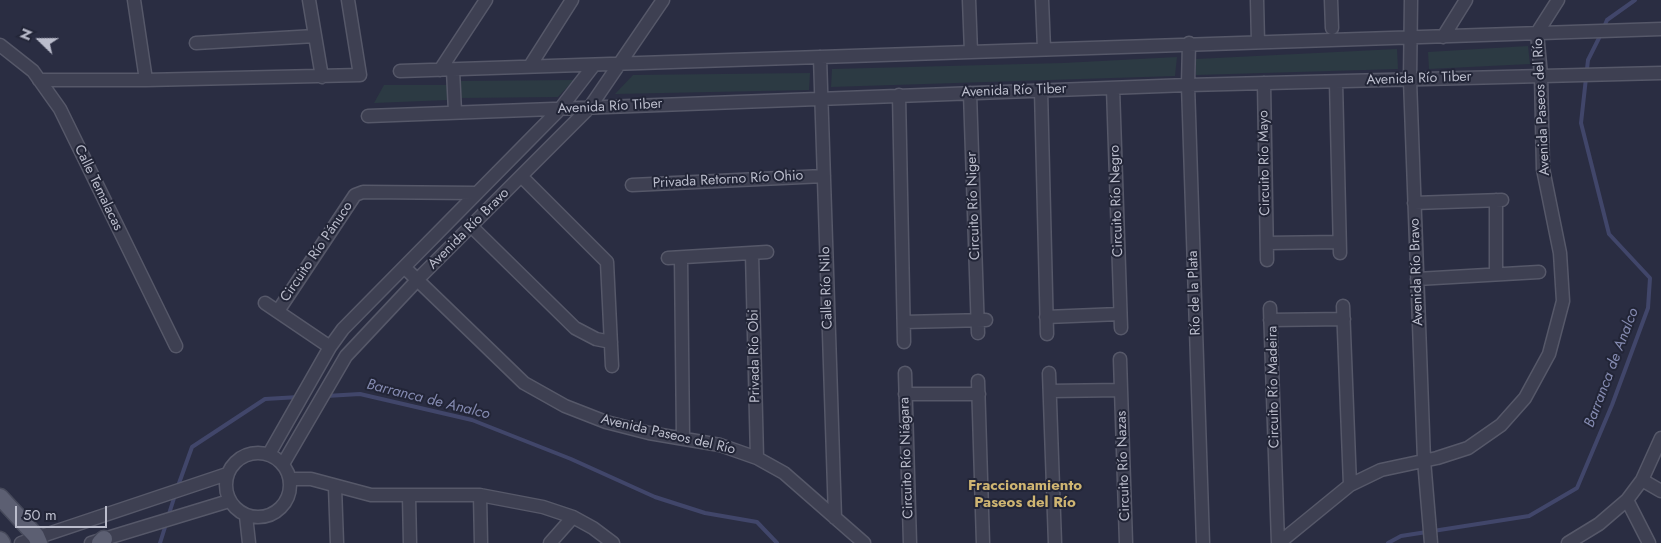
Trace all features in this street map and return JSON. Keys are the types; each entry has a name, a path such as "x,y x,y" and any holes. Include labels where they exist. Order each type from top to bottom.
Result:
{"main road":[{"path":"0,497 32,541"}],"street":[{"path":"134,0 146,80"},
{"path":"309,0 322,77"},
{"path":"39,80 146,80 360,75 348,0"},
{"path":"455,112 446,70 486,0"},
{"path":"530,66 572,0"},
{"name":"Avenida Río Bravo","path":"283,464 346,356 417,280 590,107 621,65 664,0"},
{"path":"969,0 971,52"},
{"path":"1042,0 1044,49"},
{"path":"1257,0 1258,42"},
{"path":"1331,0 1332,28"},
{"name":"Avenida Río Bravo","path":"1411,0 1410,80 1414,203 1424,460 1431,543"},
{"path":"1443,37 1466,0"},
{"name":"Avenida Paseos del Río","path":"1279,543 1350,485 1381,470 1468,448 1501,425 1525,398 1549,354 1563,302 1560,253 1543,169 1541,75 1537,33 1558,0"},
{"path":"400,71 1661,29"},
{"path":"196,43 315,36"},
{"name":"Río de la Plata","path":"1189,44 1188,85 1203,543"},
{"name":"Calle Temalacas","path":"0,45 33,72 60,108 176,346"},
{"name":"Calle Río Nilo","path":"820,57 835,518"},
{"name":"Avenida Río Bravo","path":"269,454 330,346 343,329 560,109 594,65"},
{"name":"Avenida Río Tiber","path":"368,116 1188,85 1661,73"},
{"path":"1266,243 1340,247 1336,82"},
{"name":"Circuito Río Mayo","path":"1264,83 1267,260"},
{"name":"Circuito Río Negro","path":"1113,88 1120,328"},
{"path":"1041,90 1047,334"},
{"name":"Circuito Río Niger","path":"970,93 982,320 978,333"},
{"path":"899,95 904,342"},
{"path":"521,176 607,262 612,366"},
{"name":"Privada Retorno Río Ohio","path":"632,184 824,176"},
{"name":"Circuito Río Pánuco","path":"278,311 355,195 363,192 476,193"},
{"path":"1414,203 1499,200 1496,274"},
{"path":"471,226 574,328 596,339 611,342"},
{"path":"683,438 675,258 767,252"},
{"name":"Privada Río Obi","path":"752,253 757,458"},
{"name":"Avenida Paseos del Río","path":"405,268 524,383 565,406 606,422 649,433 720,445 757,458 784,473 864,543"},
{"path":"1417,279 1539,272"},
{"name":"Circuito Río Pánuco","path":"265,303 330,346"},
{"name":"Circuito Río Madeira","path":"1279,543 1270,314 1344,313 1350,485"},
{"path":"1046,317 1120,314"},
{"path":"904,322 982,320"},
{"name":"Circuito Río Nazas","path":"1120,359 1126,543"},
{"name":"Circuito Río Niágara","path":"905,373 910,543"},
{"path":"1049,373 1056,543"},
{"path":"978,381 983,543"},
{"path":"1050,391 1122,390"},
{"path":"905,394 979,394"},
{"path":"1568,543 1599,524 1627,500 1642,480 1661,438"},
{"path":"256,453 269,454 283,464 290,479 289,493 283,505 273,514 260,518 246,516 239,512 229,501 226,492 228,474 234,463 244,456 256,453"},
{"path":"32,541 228,474"},
{"path":"290,479 311,479 370,495 480,494 543,507 573,517 593,528 613,543"},
{"path":"1642,480 1661,491"},
{"path":"335,487 337,543"},
{"path":"480,494 481,543"},
{"path":"409,496 410,543"},
{"path":"1627,500 1648,543"},
{"path":"99,542 229,501"},
{"path":"246,516 249,543"},
{"path":"550,543 573,517"}],"shaded area":[{"path":"1528,46 1530,64 1429,69 1428,52"},
{"path":"1397,49 1398,69 1196,75 1196,59"},
{"path":"1177,57 1175,76 831,87 832,69 1063,63"},
{"path":"810,73 809,90 615,94 633,75"},
{"path":"574,80 558,97 460,98 461,81"},
{"path":"384,85 447,85 448,100 374,103"}],"waterway":[{"name":"Barranca de Analco","path":"1604,27 1607,20 1635,0"},
{"name":"Barranca de Analco","path":"1388,543 1401,536 1529,516 1577,488 1612,405 1648,308 1650,278 1609,234 1581,123 1588,60 1601,34"},
{"name":"Barranca de Analco","path":"326,396 360,394 472,420 571,459 655,497 705,513 757,522 777,543"},
{"name":"Barranca de Analco","path":"178,486 192,447 265,399 299,397"},
{"name":"Barranca de Analco","path":"168,517 175,495"},
{"name":"Barranca de Analco","path":"160,543 166,524"}],"district":[{"name":"Fraccionamiento Paseos del Río","path":"1025,494"}]}
